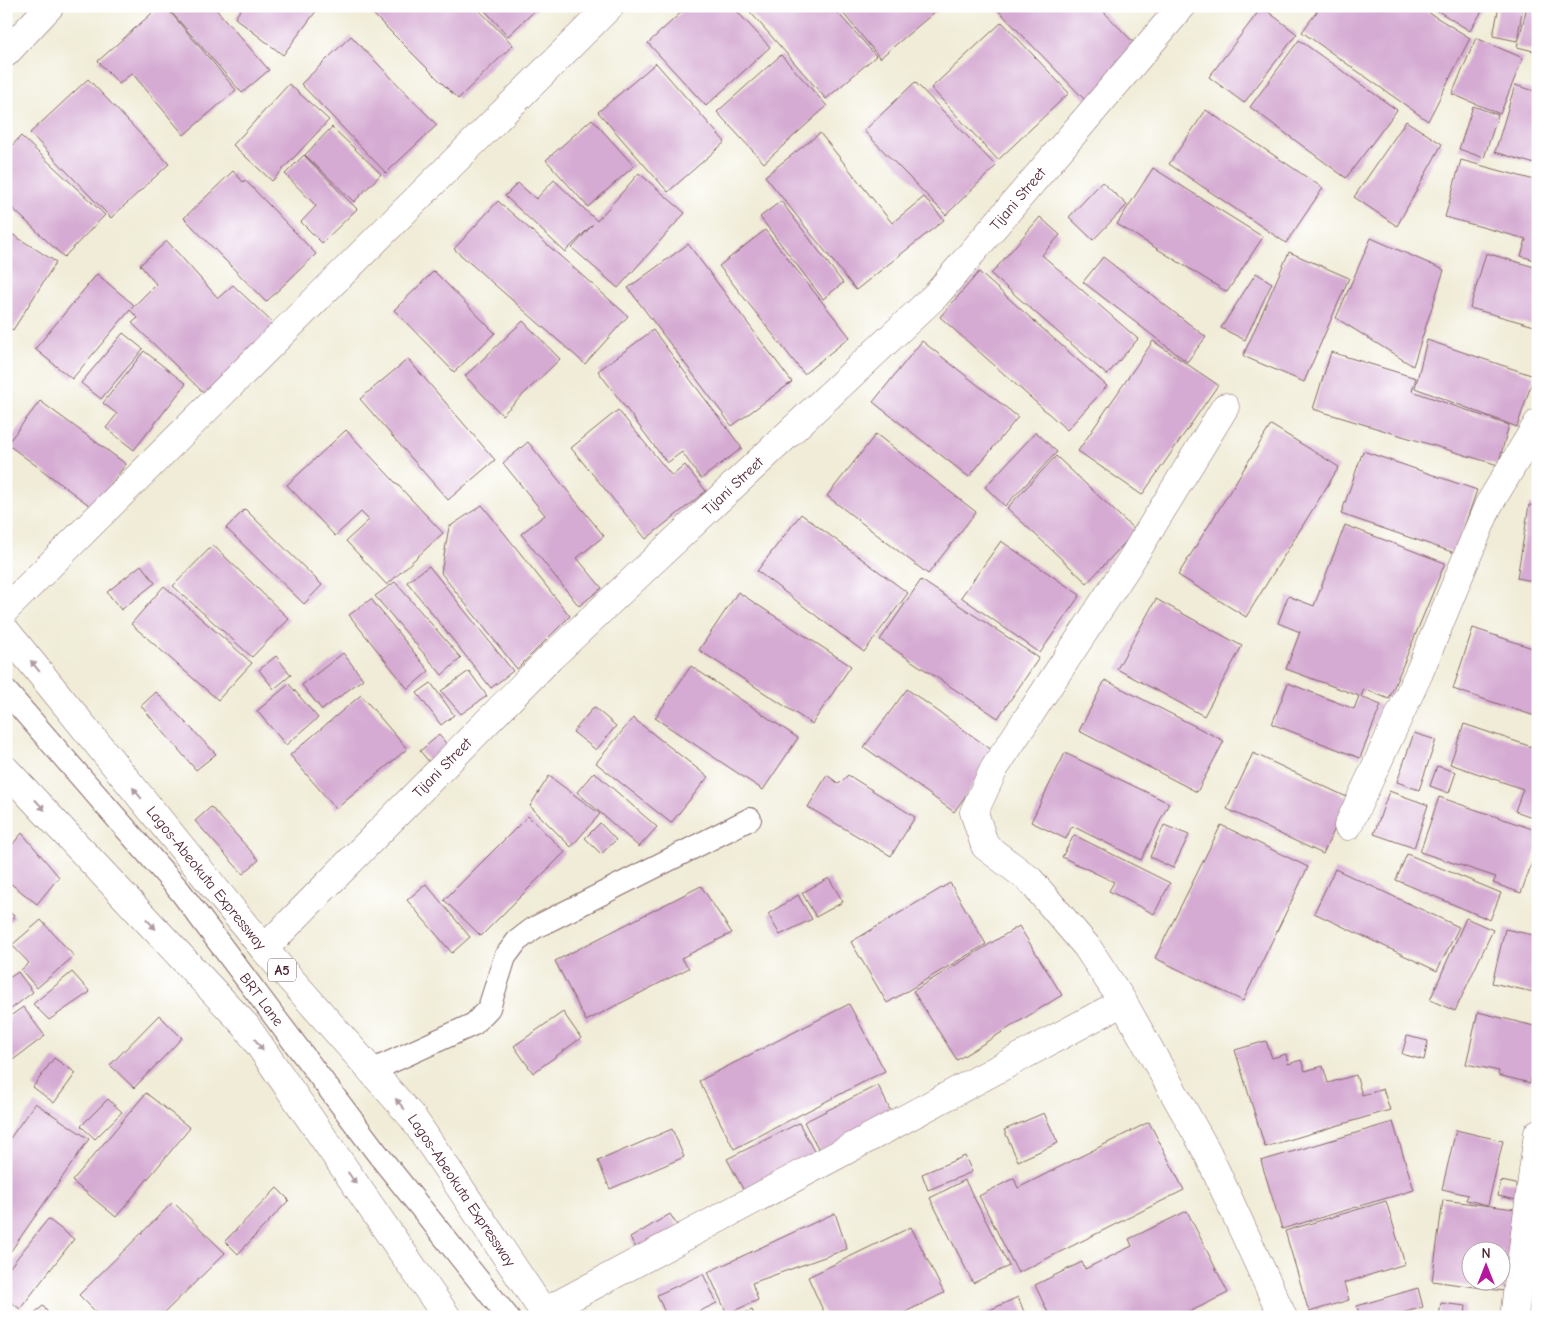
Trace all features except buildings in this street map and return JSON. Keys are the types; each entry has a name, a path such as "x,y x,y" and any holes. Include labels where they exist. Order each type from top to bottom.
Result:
{"main road":[{"path":"6,52 50,6"},
{"path":"6,609 610,6"},
{"name":"Tijani Street","path":"264,949 550,658 936,295 1182,6"},
{"path":"1225,407 1128,565 994,769 974,812 985,846 1030,880 1087,947 1122,1002 1207,1152 1283,1317"},
{"path":"1348,826 1419,673 1488,506 1538,423"},
{"name":"Lagos-Abeokuta Expressway","path":"6,631 264,949 413,1118 546,1315"},
{"path":"6,770 246,1026 447,1317"},
{"path":"546,1315 1122,1002"},
{"path":"1514,1317 1538,1133"}],"lane":[{"name":"BRT Lane","path":"6,691 180,891 376,1153 508,1317"},
{"path":"371,1071 474,1024 490,1008 505,957 516,941 534,928 750,819"}]}
